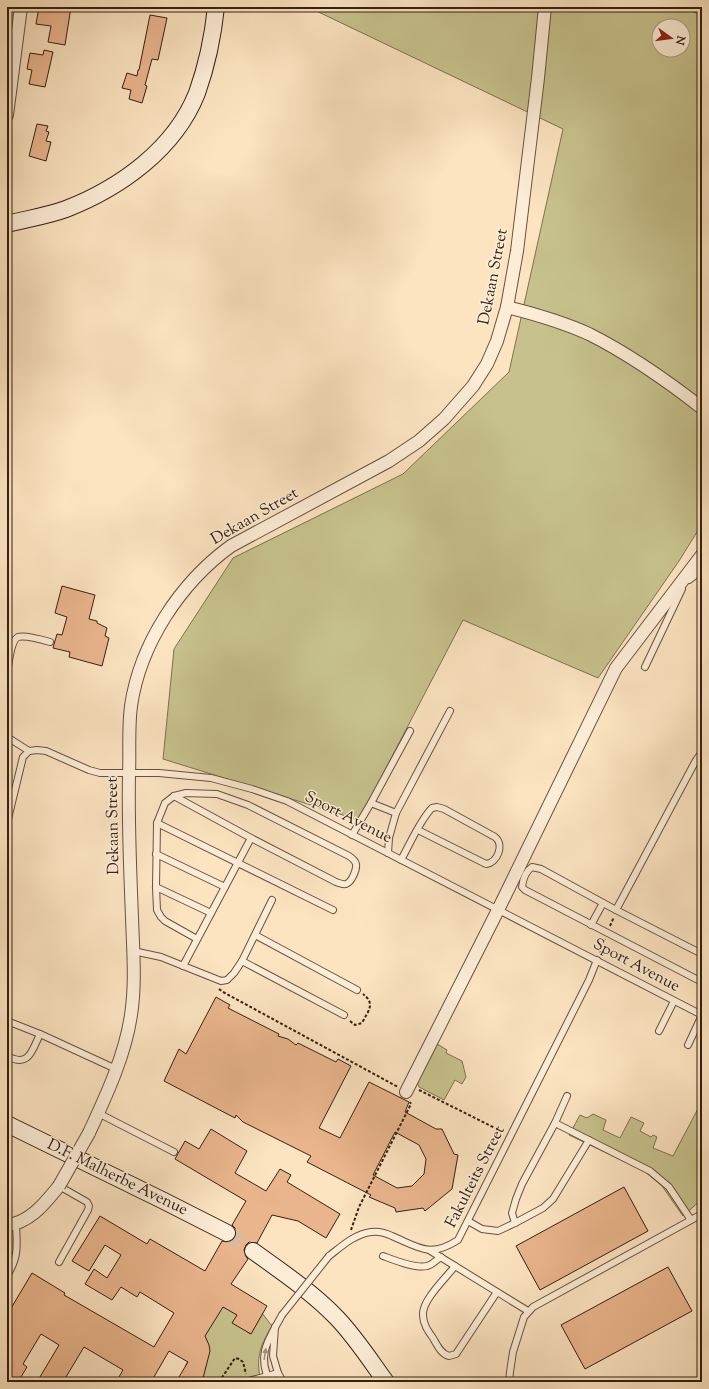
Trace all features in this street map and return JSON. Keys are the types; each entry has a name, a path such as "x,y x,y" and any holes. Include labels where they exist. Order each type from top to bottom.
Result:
{"street":[{"path":"7,115 21,7"},
{"path":"7,224 65,209 95,196 142,166 162,148 182,122 196,94 214,29 216,7"},
{"name":"Dekaan Street","path":"11,1225 33,1215 59,1186 98,1113 116,1069 127,1035 131,1014 133,985 128,823 129,724 136,685 146,653 166,614 195,577 214,558 231,546 389,461 419,442 444,419 473,386 487,364 497,341 508,307 524,206 545,7"},
{"path":"508,307 557,321 588,334 618,350 660,376 702,408"},
{"path":"408,1089 498,910 616,668 702,555"},
{"name":"D.F. Malherbe Avenue","path":"7,1124 227,1233"},
{"path":"253,1251 295,1280 337,1318 360,1345 386,1382"}],"lane":[{"path":"692,7 702,12"},
{"path":"645,667 683,587 693,576 702,570"},
{"path":"7,673 12,644 15,640 22,637 50,642"},
{"path":"388,853 389,838 396,813 450,711"},
{"path":"352,835 410,731"},
{"path":"7,737 29,751 23,757 7,823"},
{"name":"Sport Avenue","path":"29,751 36,750 46,752 100,773 159,773 211,778 245,787 287,801 702,1015"},
{"path":"616,910 695,762 702,755"},
{"path":"174,796 250,838 336,882 346,884 350,881 356,869 356,864 349,856 248,806 216,794 186,793 174,796 165,804 156,824 157,910 160,917 165,921 197,939"},
{"path":"371,803 396,813"},
{"path":"401,860 418,830 429,811 432,808 437,807 444,809 495,837 501,844 494,861 486,864 418,830"},
{"path":"156,824 333,910"},
{"path":"183,966 250,838"},
{"path":"156,854 225,887"},
{"path":"702,954 537,868 532,867 523,881 522,886 525,890 702,982"},
{"path":"156,887 211,913"},
{"path":"133,951 161,957 221,981 227,980 242,961 272,900"},
{"path":"591,924 603,903"},
{"path":"255,935 357,990"},
{"name":"Fakulteits Street","path":"268,1379 264,1363 264,1354 271,1332 282,1315 329,1256 347,1242 359,1235 378,1232 387,1234 418,1248 438,1250 447,1247 458,1240 589,980 597,960"},
{"path":"242,961 344,1016"},
{"path":"659,1031 674,1001"},
{"path":"688,1045 702,1015"},
{"path":"7,1021 40,1034 116,1069"},
{"path":"7,1056 15,1060 26,1059 30,1055 40,1034"},
{"path":"515,1223 512,1213 522,1184 555,1123 567,1096"},
{"path":"98,1113 174,1152"},
{"path":"555,1123 650,1171 669,1187 691,1220"},
{"path":"468,1221 488,1231 498,1231 543,1208 549,1203 589,1140"},
{"path":"59,1186 88,1202 89,1206 59,1262"},
{"path":"509,1382 513,1352 524,1317 528,1311 702,1214"},
{"path":"7,1276 17,1254 11,1225"},
{"path":"429,1250 528,1311"},
{"path":"383,1256 416,1266 425,1267 441,1258"},
{"path":"455,1266 428,1300 423,1316 426,1329 443,1354 449,1356 456,1354 497,1292"},
{"name":"Fakulteits Street","path":"275,1327 274,1356 278,1373 283,1382"},
{"path":"246,1382 268,1379 278,1373"}],"path":[{"path":"218,988 408,1089 511,1136"},
{"path":"344,1016 355,1025 359,1025 362,1023 370,1008 368,998 357,990"},
{"path":"347,1242 359,1207 410,1104 408,1089"},
{"path":"219,1382 235,1358 243,1362 246,1382"}],"shaded area":[{"path":"308,7 702,7 702,524 679,561 598,678 463,620 359,820 163,759 174,649 233,558 403,474 509,372 563,129"},
{"path":"434,1042 447,1050 446,1053 462,1061 466,1077 462,1084 455,1080 444,1100 419,1087 417,1082"},
{"path":"702,1101 702,1199 683,1216 662,1186 644,1171 569,1135 580,1115 587,1118 593,1114 606,1120 603,1130 620,1138 631,1117 644,1123 640,1131 651,1137 653,1135 657,1137 653,1148 673,1156"},
{"path":"223,1305 239,1316 236,1323 250,1334 262,1313 272,1326 260,1350 260,1377 243,1382 213,1382 185,1366"}],"building":[{"path":"39,7 71,7 65,45 48,42 51,26 36,24"},
{"path":"150,15 167,18 158,60 152,59 142,103 129,99 131,90 122,88 127,73 137,76"},
{"path":"44,50 53,52 45,87 29,84 32,70 27,69 30,53 43,55"},
{"path":"37,124 48,126 46,131 49,132 46,141 51,142 46,161 29,156"},
{"path":"62,586 95,595 89,619 97,621 97,623 107,628 105,636 109,638 102,666 69,657 70,652 53,648 57,634 62,635 67,617 55,613"},
{"path":"216,997 230,1005 228,1008 279,1034 278,1036 288,1039 296,1045 298,1043 336,1062 338,1059 351,1066 319,1128 340,1138 369,1082 409,1102 405,1112 436,1129 442,1129 454,1154 458,1155 452,1189 425,1211 423,1208 396,1212 395,1208 369,1197 371,1195 307,1162 311,1156 243,1122 236,1115 235,1118 164,1081 179,1049 186,1054","holes":["395,1132 419,1145 426,1159 424,1174 412,1186 397,1188 373,1175"]},
{"path":"211,1129 247,1151 235,1173 266,1191 280,1169 291,1175 287,1182 340,1214 326,1238 298,1221 272,1215 257,1243 249,1242 246,1245 244,1250 248,1259 231,1284 267,1306 251,1334 232,1323 237,1315 223,1307 205,1336 210,1351 202,1382 176,1382 188,1362 169,1351 151,1382 116,1382 123,1370 84,1347 63,1382 37,1382 59,1345 41,1334 23,1364 27,1367 18,1382 7,1382 7,1315 32,1273 65,1293 64,1295 154,1347 174,1313 140,1292 137,1297 121,1287 112,1300 85,1284 94,1269 107,1278 121,1255 105,1245 89,1271 72,1261 100,1216 147,1244 150,1239 205,1271 222,1241 228,1242 235,1238 236,1232 232,1225 246,1201 175,1159 185,1141 199,1149"},
{"path":"624,1187 648,1231 540,1290 516,1246"},
{"path":"668,1267 692,1311 585,1369 561,1325"}],"tunnel":[{"path":"227,1233 253,1251"}]}
